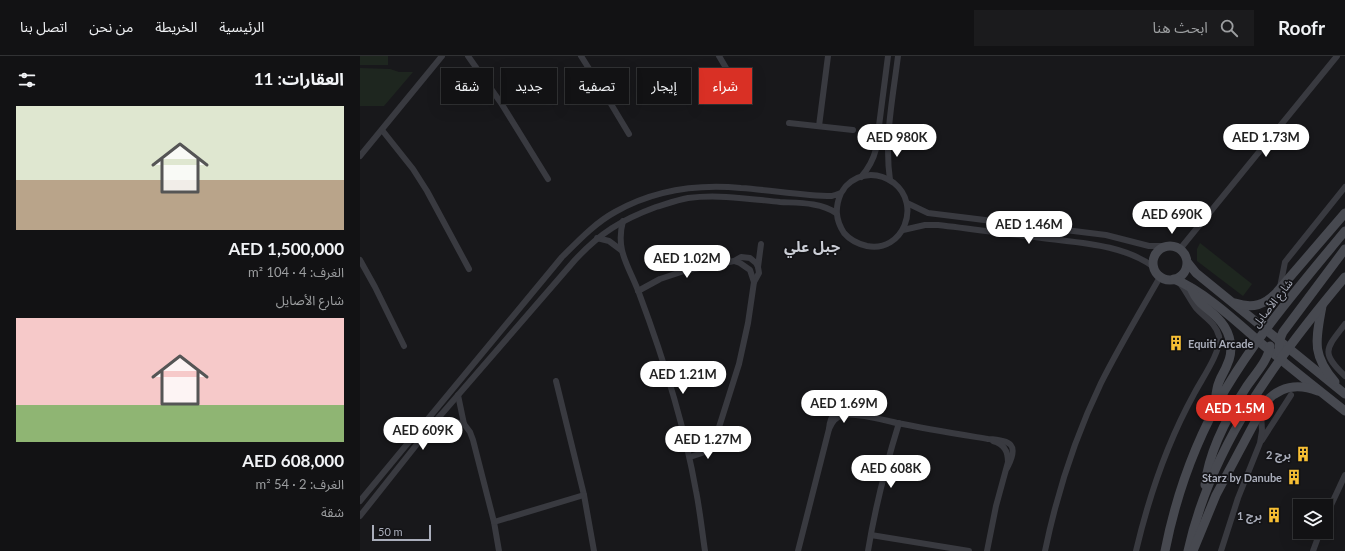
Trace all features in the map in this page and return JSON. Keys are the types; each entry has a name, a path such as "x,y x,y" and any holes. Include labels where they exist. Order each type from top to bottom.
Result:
{"main road":[{"path":"1231,301 1255,306 1262,305 1266,302 1277,292 1345,214"},
{"name":"شارع الأصايل","path":"1188,551 1204,496 1233,432 1240,419 1282,360 1266,330 1345,231"},
{"path":"1345,394 1274,345 1219,308 1190,287 1176,280 1169,280 1160,277 1154,267 1154,257 1157,252 1165,246 1180,249 1186,255 1188,263 1196,273 1266,330 1274,345 1282,360 1318,391 1345,411"},
{"path":"1204,496 1207,471 1212,453 1236,403 1286,328 1345,249"},
{"path":"1176,280 1182,275 1188,263"},
{"name":"شارع الأصايل","path":"1165,551 1170,525 1184,477 1202,433 1224,392 1252,348 1274,345 1295,339 1345,277"},
{"path":"1190,287 1197,300 1220,320 1225,327 1231,342 1228,364 1218,385 1214,411"},
{"path":"1322,304 1316,338 1319,356 1322,365 1345,394"},
{"path":"1193,551 1216,494 1261,411 1271,396 1278,391 1297,386 1311,388 1318,391"}],"street":[{"path":"360,156 442,56"},
{"path":"468,56 501,103 548,179"},
{"path":"581,56 629,134"},
{"path":"719,56 726,68"},
{"path":"819,126 828,56"},
{"path":"861,177 869,169 874,159 888,56"},
{"path":"890,180 888,138 898,56"},
{"path":"1180,249 1337,56"},
{"path":"789,124 853,130"},
{"path":"382,130 410,164 427,190 469,269"},
{"path":"871,175 881,176 890,180 898,186 904,194 907,203 908,217 903,230 897,237 881,246 872,247 858,244 847,237 839,226 836,213 837,202 841,193 853,180 861,177 871,175"},
{"path":"360,501 562,257 586,233 615,212 650,197 667,192 704,186 832,196 841,193"},
{"path":"1277,292 1281,282 1285,262 1345,187"},
{"path":"360,516 433,424 575,260 597,238 610,228 640,213 659,206 678,200 699,197 742,198 798,203 822,206 836,213"},
{"path":"907,203 928,213 1106,235 1150,246 1165,246"},
{"path":"623,221 620,234 621,250 658,343 674,396 690,457 705,551"},
{"path":"903,230 925,225 938,225 1088,244 1116,249 1138,257 1154,267"},
{"path":"597,238 609,241 621,250"},
{"path":"754,282 759,274 758,267 761,244"},
{"path":"638,291 660,279 684,271 734,261 741,257 746,257 753,260 758,267"},
{"path":"360,260 404,346"},
{"path":"690,457 702,453 714,443 739,364 748,323 754,282 753,276 745,266 734,261"},
{"path":"1045,551 1064,477 1080,430 1112,361 1160,277"},
{"path":"1136,551 1149,500 1169,446 1193,394 1219,347 1219,336 1214,325 1196,308 1176,280"},
{"path":"1345,324 1331,342 1329,350 1331,362 1345,376"},
{"path":"556,380 584,495 594,551"},
{"path":"458,395 464,424 470,432 473,440 494,522 499,551"},
{"path":"1221,551 1238,498 1260,443 1291,395"},
{"path":"1260,443 1262,431 1261,411"},
{"path":"800,551 810,502 828,429 837,417 844,414 856,414 988,439 999,443 1004,448 1008,456 1007,468 996,506 987,551"},
{"path":"433,424 449,421 464,424"},
{"path":"868,551 888,460 899,423"},
{"path":"687,447 714,443"},
{"path":"1333,501 1345,475"},
{"path":"494,522 584,495"},
{"path":"871,535 969,551"},
{"path":"1313,551 1317,539"}],"shaded area":[{"path":"360,56 388,56 388,65 360,65"},
{"path":"360,68 390,69 399,72 413,72 384,106 360,106"},
{"path":"1200,243 1252,284 1243,296 1197,261 1197,249"}],"place":[{"name":"Equiti Arcade","path":"1176,343"},
{"name":"برج 2","path":"1303,454"},
{"name":"Starz by Danube","path":"1294,477"},
{"name":"برج 1","path":"1274,515"}],"district":[{"name":"جبل علي","path":"812,246"}]}
